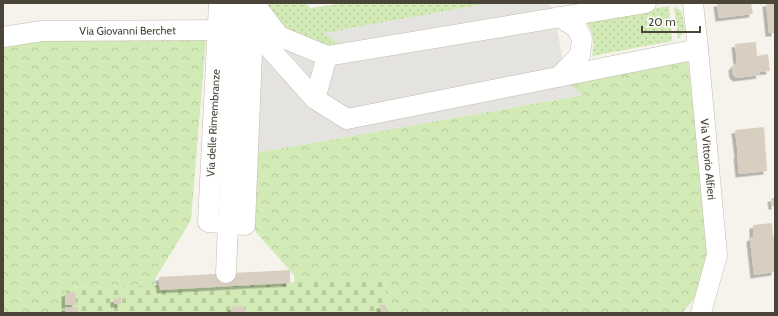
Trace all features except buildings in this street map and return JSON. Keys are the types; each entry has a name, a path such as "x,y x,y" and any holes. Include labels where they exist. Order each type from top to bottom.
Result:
{"street":[{"name":"Via delle Rimembranze","path":"219,3 235,30"},
{"name":"Via delle Rimembranze","path":"226,273 237,3"},
{"name":"Via delle Rimembranze","path":"235,30 254,3"},
{"path":"254,3 279,36 327,56 646,3"},
{"name":"Via Vittorio Alfieri","path":"693,3 717,254 701,313"},
{"path":"559,17 577,28 582,39 580,55 559,77"},
{"name":"Via Giovanni Berchet","path":"3,37 42,31 235,30"},
{"path":"235,30 315,99 347,119 698,49"},
{"path":"315,99 327,56"}],"green space":[{"path":"263,3 306,3 310,8 346,3 491,3 325,33 341,45 317,48 282,32"},
{"path":"669,6 672,41 592,56 593,38 586,21"},
{"path":"674,6 682,12 685,30 678,39"},
{"path":"206,38 191,220 155,279 155,286 65,288 65,313 3,313 3,47 46,40"},
{"path":"688,60 711,279 682,313 387,313 384,280 295,283 294,275 255,231 255,153 583,95 567,82"},
{"path":"384,280 387,313 65,313 65,288"}],"shaded area":[{"path":"491,3 547,3 553,8 567,82 583,95 255,153 263,6 282,32 317,48 340,44 324,33"}]}
